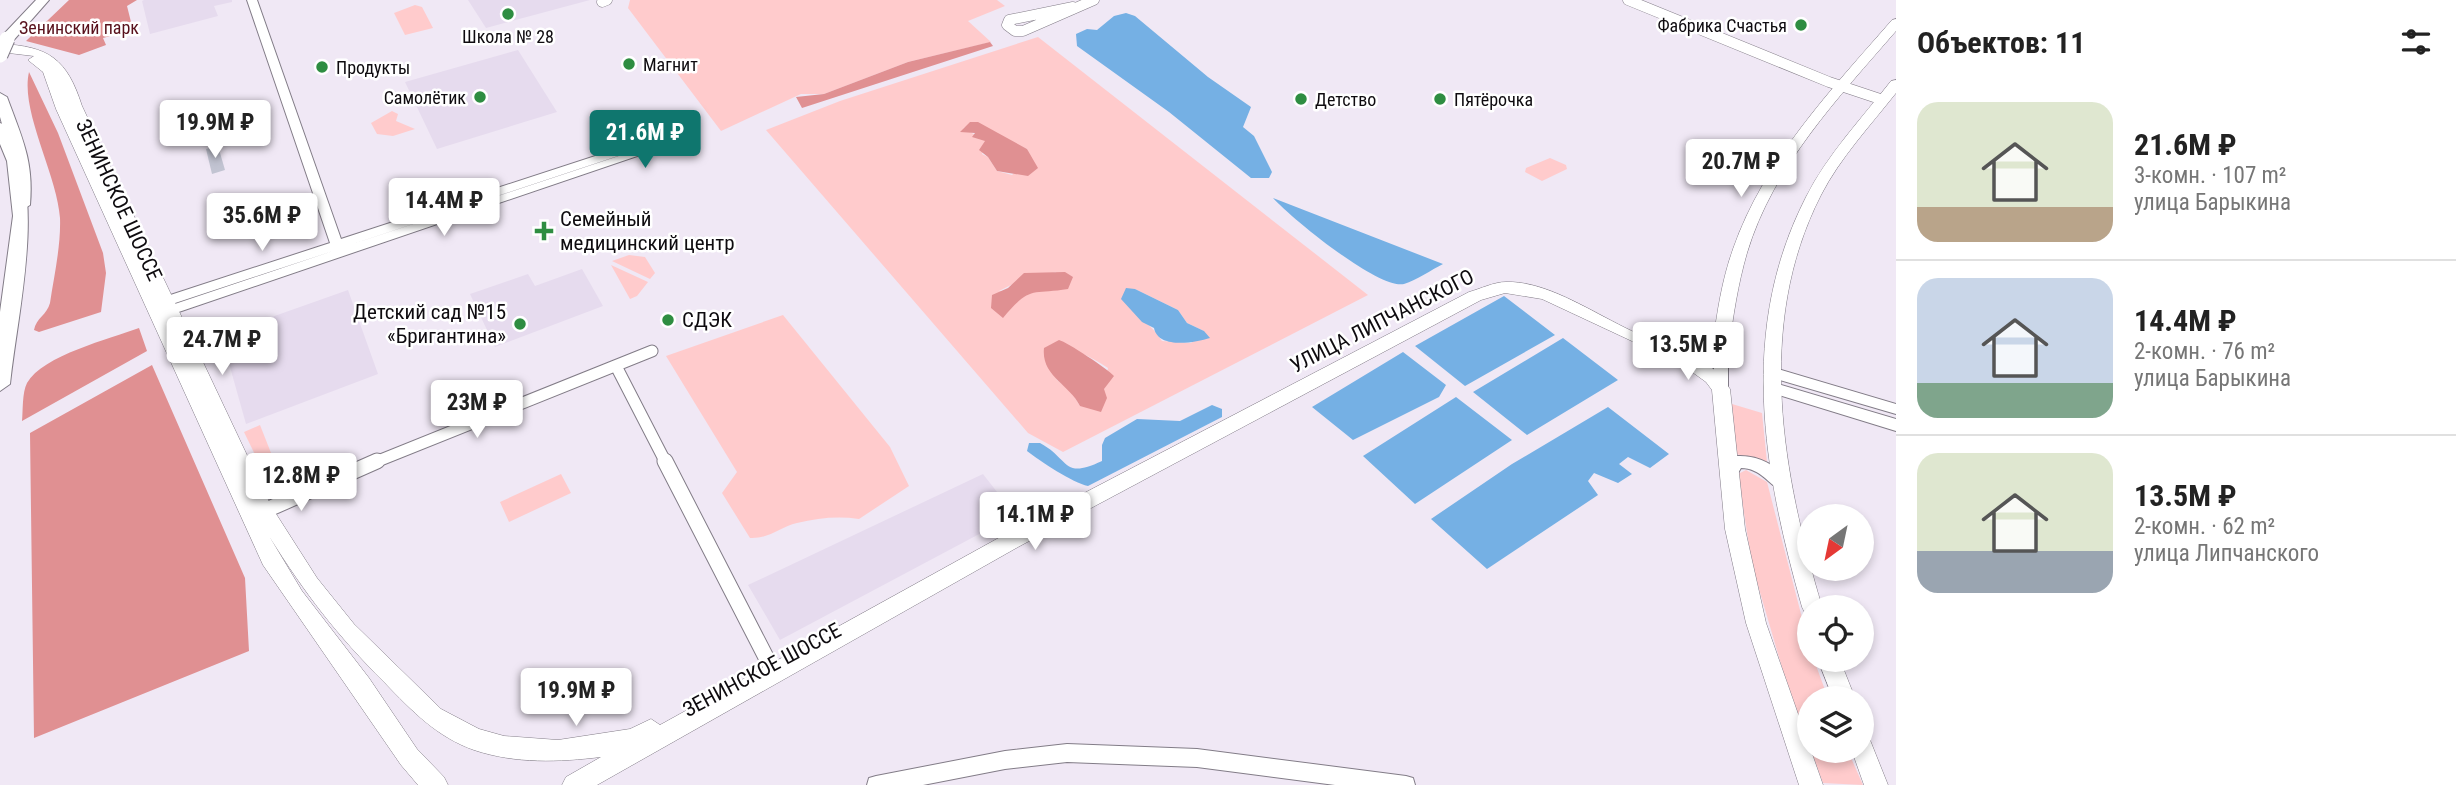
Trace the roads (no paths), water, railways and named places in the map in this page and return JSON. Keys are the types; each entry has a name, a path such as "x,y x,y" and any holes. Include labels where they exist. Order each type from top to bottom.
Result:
{"main road":[{"path":"2,48 43,0"},
{"path":"1673,353 1702,355 1721,348 1730,282 1743,235 1781,163 1837,86 1896,23"},
{"name":"ЗЕНИНСКОЕ ШОССЕ","path":"2,48 33,52 48,57 61,67 68,79 75,106 270,559 299,607 374,704 407,757 436,785"},
{"path":"1808,595 1798,560 1783,486 1771,380 1780,291 1788,253 1815,194 1896,84"},
{"path":"0,97 21,155 24,176 0,384"},
{"path":"0,127 15,161 21,216"},
{"name":"УЛИЦА ЛИПЧАНСКОГО","path":"1066,513 1492,289 1521,288 1546,294 1637,339 1673,353 1702,369 1721,389"},
{"name":"ЗЕНИНСКОЕ ШОССЕ","path":"162,308 264,511 310,584 347,631 389,677 433,717 454,730 504,747 558,751 634,739 972,558 986,555 1066,513"},
{"path":"1721,389 1735,528 1756,622 1811,785"},
{"name":"ЗЕНИНСКОЕ ШОССЕ","path":"574,785 977,564 986,555"},
{"path":"1868,763 1876,785"}],"street":[{"path":"252,0 339,250"},
{"path":"1073,7 1023,31 1006,25 1009,20 1021,16 1073,7 1094,0"},
{"path":"1628,0 1882,102"},
{"path":"162,308 694,135 685,130 339,250"},
{"path":"1721,348 1721,389"},
{"path":"264,511 336,478 652,351"},
{"path":"616,366 770,665"},
{"path":"1771,380 1896,410"},
{"path":"1771,380 1896,425"},
{"path":"1730,473 1737,462 1746,461 1761,465 1783,486"},
{"path":"876,785 1004,760 1067,753 1197,758 1406,785"}],"water":[{"path":"1126,13 1135,16 1208,77 1251,107 1243,127 1254,136 1272,172 1269,178 1251,178 1169,112 1077,46 1076,34 1087,29 1097,30 1114,16"},
{"path":"1273,198 1443,264 1404,284 1392,283 1356,265 1336,251"},
{"path":"1126,288 1135,289 1178,310 1187,323 1204,331 1210,338 1186,343 1162,339 1154,328 1142,322 1121,299"},
{"path":"1504,296 1555,335 1465,386 1415,346"},
{"path":"1563,338 1618,380 1527,435 1473,392"},
{"path":"1403,352 1446,385 1439,397 1353,440 1312,407"},
{"path":"1456,397 1512,440 1415,504 1363,456"},
{"path":"1212,405 1222,409 1222,417 1088,486 1048,466 1027,451 1029,443 1040,443 1073,468 1089,466 1102,461 1105,438 1137,419 1180,421"},
{"path":"1608,407 1669,454 1650,468 1628,457 1619,464 1632,474 1618,483 1594,473 1588,481 1598,495 1487,569 1431,519 1512,464"}],"place":[{"name":"Школа № 28","path":"508,14"},
{"name":"Фабрика Счастья","path":"1801,25"},
{"name":"Магнит","path":"629,64"},
{"name":"Продукты","path":"322,67"},
{"name":"Самолётик","path":"480,97"},
{"name":"Детство","path":"1301,99"},
{"name":"Пятёрочка","path":"1440,99"},
{"name":"Семейный медицинский центр","path":"544,231"},
{"name":"СДЭК","path":"668,320"},
{"name":"Детский сад №15 «Бригантина»","path":"520,324"}],"park label":[{"name":"Зенинский парк","path":"79,27"}]}
